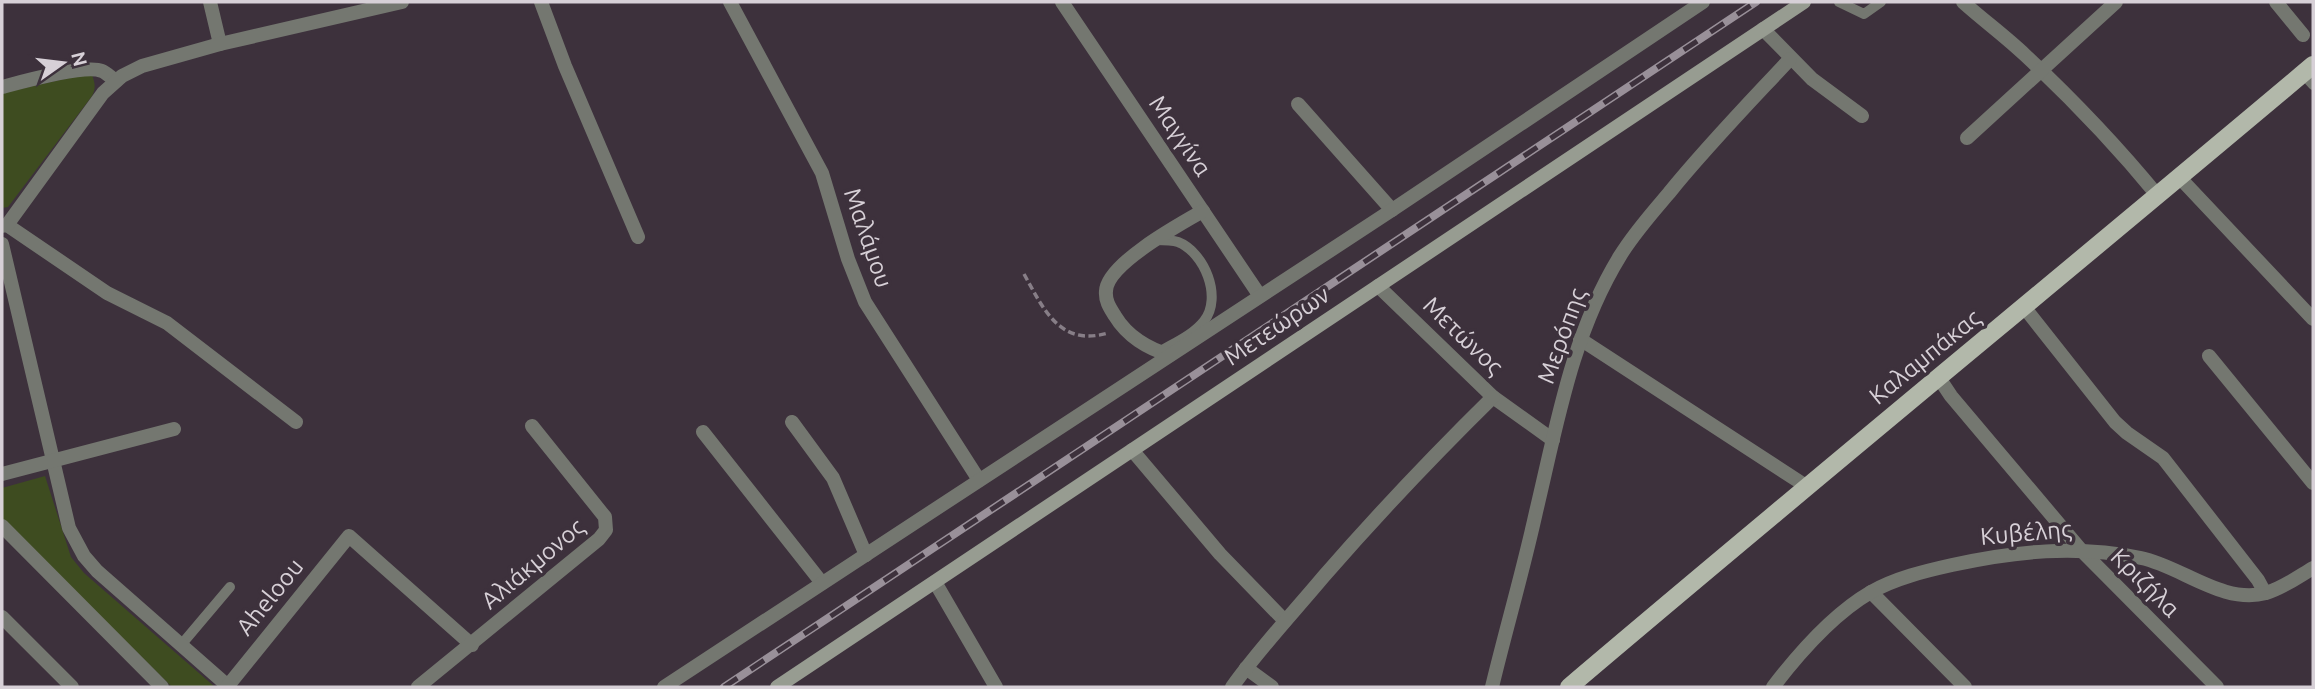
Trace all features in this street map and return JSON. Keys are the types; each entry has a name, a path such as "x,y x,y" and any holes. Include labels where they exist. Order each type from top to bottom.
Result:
{"main road":[{"name":"Καλαμπάκας","path":"1569,687 1806,486 2180,178 2310,75"}],"street":[{"path":"210,2 220,44"},
{"path":"296,422 167,323 107,293 4,225 103,93 116,81 142,66 220,44 402,2"},
{"path":"541,2 565,66 638,237"},
{"name":"Μαλάμου","path":"730,2 822,173 848,259 865,302 979,480"},
{"name":"Μαγγίνα","path":"1062,2 1260,296"},
{"path":"664,687 979,480 1165,353 1260,296 1392,210 1703,2"},
{"name":"Μετεώρων","path":"777,687 1804,2"},
{"path":"1963,2 2041,71 2105,134 2158,196"},
{"path":"1967,138 2116,2"},
{"path":"2276,2 2303,34"},
{"path":"1763,29 1790,59 1829,94 1862,116"},
{"name":"Μερόπης","path":"1492,687 1568,375 1580,339 1609,276 1633,237 1701,153 1790,59"},
{"path":"2,87 95,69 116,81"},
{"path":"1298,104 1392,210"},
{"path":"2180,178 2313,319"},
{"path":"1165,353 1130,336 1107,303 1105,289 1111,276 1154,240 1203,211"},
{"path":"2,244 69,528 84,556 97,571 228,687"},
{"name":"Μετώνος","path":"1378,286 1493,397 1553,440"},
{"path":"2024,307 2115,422 2163,458 2258,580 2265,593"},
{"path":"1580,339 1806,486"},
{"path":"2209,356 2313,483"},
{"name":"Κριζήλα","path":"1939,378 1951,396 2081,551 2217,687"},
{"path":"1232,687 1285,621 1388,504 1493,397"},
{"path":"792,422 832,478 866,555"},
{"name":"Αλιάκμονος","path":"418,687 599,539 607,527 605,517 532,426"},
{"path":"2,474 174,429"},
{"path":"703,432 822,583"},
{"path":"1132,450 1220,554 1285,621"},
{"path":"2,526 162,687"},
{"name":"Aheloou","path":"228,687 349,536 472,645"},
{"name":"Κυβέλης","path":"1773,687 1812,642 1871,592 1907,577 1989,556 2042,550 2081,551 2156,562 2228,592 2245,595 2265,593 2313,568"},
{"path":"935,582 996,687"},
{"path":"1871,592 1965,687"},
{"path":"2,617 72,687"},
{"path":"1246,668 1272,687"}],"lane":[{"path":"1839,2 1864,14 1881,2"},
{"path":"1154,240 1178,242 1196,256 1208,275 1213,292 1211,306 1191,337"},
{"path":"181,645 230,587"}],"path":[{"path":"1024,274 1042,307 1060,327 1088,338 1123,327"}],"green space":[{"path":"92,75 94,81 92,96 8,207 2,208 2,93"},
{"path":"45,476 71,557 84,573 215,687 172,687 2,519 2,488"}],"railway":[{"path":"724,687 1756,2"}]}
